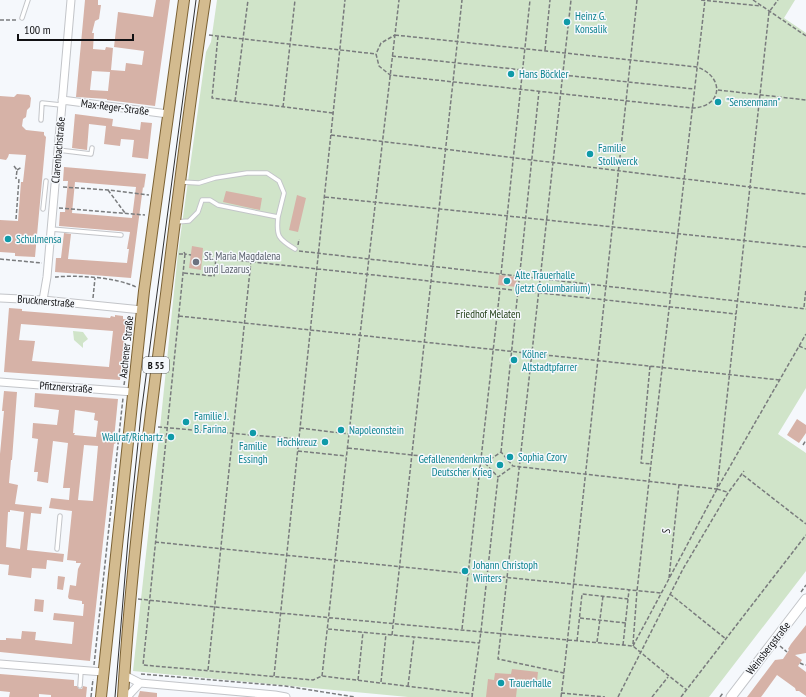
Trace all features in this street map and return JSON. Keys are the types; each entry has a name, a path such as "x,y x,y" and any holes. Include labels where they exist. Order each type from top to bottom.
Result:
{"main road":[{"name":"Aachener Straße","path":"100,697 144,291 184,0"},
{"name":"B 55","path":"123,697 136,540 148,426 205,0"}],"street":[{"name":"Clarenbachstraße","path":"43,300 47,277 71,0"},
{"name":"Max-Reger-Straße","path":"62,103 168,114"},
{"name":"Brucknerstraße","path":"0,298 43,300 142,310"},
{"name":"Pfitznerstraße","path":"0,382 133,392"},
{"name":"Weinsbergstraße","path":"731,697 806,599"},
{"path":"0,664 103,672"},
{"path":"124,675 140,683 286,697"},
{"path":"127,697 140,683"}],"lane":[{"path":"22,18 28,0"},
{"path":"41,120 42,103 62,103"},
{"path":"58,150 91,154 92,148"},
{"path":"180,181 199,183 215,178 246,173 267,173 278,181 284,193 278,217 277,232 284,242 295,249"},
{"path":"43,209 46,181"},
{"path":"175,222 189,221 198,212 202,200 210,200 224,207 278,217"},
{"path":"51,229 121,235"},
{"path":"57,549 60,516"},
{"path":"80,686 81,670"}],"path":[{"path":"235,101 248,0"},
{"path":"283,106 295,0"},
{"path":"274,676 345,0"},
{"path":"322,676 399,0"},
{"path":"392,635 462,0"},
{"path":"501,274 530,0"},
{"path":"544,51 550,0"},
{"path":"564,673 498,658 502,634 540,293 571,0"},
{"path":"561,697 636,0"},
{"path":"701,0 762,6"},
{"path":"633,646 637,591 649,481 705,0"},
{"path":"753,0 806,36"},
{"path":"717,489 769,12 778,0"},
{"path":"0,20 18,20 22,18"},
{"path":"208,35 376,54"},
{"path":"395,35 697,67 710,74 716,82 718,90 710,103 701,108 692,108 390,75 379,66 376,54 381,43 395,35"},
{"path":"218,36 212,98 333,113"},
{"path":"392,56 523,70"},
{"path":"563,75 694,89"},
{"path":"718,90 806,100"},
{"path":"540,91 501,452 513,466 679,484 717,489 728,493"},
{"path":"331,135 806,194"},
{"path":"14,166 17,170 16,179"},
{"path":"17,170 22,167"},
{"path":"16,219 19,179"},
{"path":"55,186 157,196"},
{"path":"108,190 125,213"},
{"path":"325,196 806,246"},
{"path":"53,207 154,216"},
{"path":"295,249 297,251 805,308 806,290"},
{"path":"170,253 185,253 191,255"},
{"path":"185,253 143,665 313,680 322,676 473,694"},
{"path":"184,273 214,276 216,258 737,314"},
{"path":"0,260 48,264"},
{"path":"208,670 251,261"},
{"path":"47,277 65,276 112,280 130,284 144,291"},
{"path":"92,305 95,278"},
{"path":"462,629 500,289"},
{"path":"179,316 780,380"},
{"path":"633,646 717,489 806,334"},
{"path":"799,346 806,349"},
{"path":"650,366 641,463 651,464"},
{"path":"148,426 299,439"},
{"path":"300,428 349,434"},
{"path":"803,445 806,440"},
{"path":"348,448 481,463 485,463 501,452"},
{"path":"298,451 346,456"},
{"path":"485,463 498,477"},
{"path":"472,697 480,643 486,576 498,477 513,466"},
{"path":"618,697 670,594 728,493 744,471"},
{"path":"742,474 806,524"},
{"name":"S","path":"668,580 679,484"},
{"path":"681,697 806,535"},
{"path":"155,542 662,593"},
{"path":"623,645 629,590"},
{"path":"577,641 582,594 628,599"},
{"path":"670,594 726,639"},
{"path":"597,643 603,596"},
{"path":"149,600 329,618 462,629 567,641 633,646 687,690"},
{"path":"579,618 626,623"},
{"path":"328,629 480,643"},
{"path":"358,680 363,632"},
{"path":"381,683 386,634"},
{"path":"408,686 414,637"},
{"path":"800,663 806,665"},
{"path":"138,674 286,686 356,697"},
{"path":"652,697 669,676"},
{"path":"92,681 102,686"},
{"path":"561,693 605,697"}],"green space":[{"name":"Friedhof Melaten","path":"217,0 795,0 784,18 806,33 806,388 778,434 806,453 806,571 709,697 408,697 133,671 178,253 206,52 211,42"},
{"path":"73,331 83,332 88,339 83,343 83,348 74,340"}],"building":[{"path":"85,0 98,0 98,5 101,5 99,19 95,21 92,33 94,33 93,49 105,50 106,47 113,48 111,70 125,71 126,63 142,65 144,51 114,47 118,12 153,17 156,0 170,0 155,106 107,99 76,97","holes":["92,71 110,72 108,91 90,90"]},
{"path":"17,94 29,95 31,98 30,107 27,110 26,117 23,119 22,126 26,130 44,132 46,137 35,257 15,256 15,253 0,252 0,220 18,221 21,182 23,182 26,155 9,154 6,160 0,159 0,96 14,97"},
{"path":"75,114 113,119 112,126 140,130 141,122 152,123 148,159 132,157 134,140 121,139 120,146 104,144 106,126 89,124 87,150 72,148"},
{"path":"64,167 146,174 131,278 55,272 56,258 61,258 64,233 71,234 68,259 127,263 129,249 127,249 130,232 59,226 60,212 65,212 68,181 63,181","holes":["75,182 136,187 132,218 72,213"]},
{"path":"226,191 262,198 260,210 223,202"},
{"path":"297,195 306,198 298,232 289,230"},
{"name":"St. Maria Magdalena und Lazarus","path":"192,246 203,248 201,270 189,268"},
{"name":"Alte Trauerhalle (jetzt Columbarium)","path":"499,275 517,277 516,287 498,285"},
{"path":"9,308 22,309 22,311 110,318 111,316 115,317 115,315 123,316 123,319 129,320 126,331 120,380 4,372","holes":["21,324 113,331 109,367 32,361 35,341 19,340"]},
{"path":"4,391 17,392 9,483 18,485 15,504 42,507 41,514 31,513 27,550 64,554 63,562 47,560 46,569 32,568 31,578 8,575 9,565 0,564 0,454 4,411 2,411","holes":["10,510 24,512 20,549 6,547 8,512 10,512"]},
{"path":"35,393 118,399 114,439 116,443 114,444 112,460 90,661 0,652 0,640 6,640 6,638 21,639 22,631 36,632 35,640 72,644 74,622 53,620 54,613 83,616 84,604 82,604 82,601 69,599 68,597 70,585 76,586 78,569 81,563 67,560 72,511 49,508 51,498 69,500 70,488 63,488 68,443 53,441 48,483 37,481 38,472 34,472 38,439 32,438 33,423 57,425 59,410 34,407","holes":["75,410 95,413 94,420 98,421 96,437 74,435","84,445 98,446 93,501 78,500"]},
{"path":"797,419 806,425 806,433 799,443 787,435"},
{"path":"58,576 65,577 63,590 57,589"},
{"path":"35,599 44,600 43,612 34,611"},
{"path":"806,625 806,653 795,655 802,660 798,666 806,672 806,696 799,691 796,691 795,688 777,675 761,697 747,697 775,660 783,659 791,644"},
{"path":"512,669 538,672 537,681 518,679 516,697 486,697 488,679 494,680 495,673 511,674"},
{"path":"0,674 74,680 74,686 77,686 79,689 82,689 83,686 87,687 86,697 51,697 51,695 39,694 39,697 9,697 10,692 0,691"},
{"path":"140,691 157,693 157,697 138,697"}],"tram line":[{"path":"115,697 128,540 141,414 196,0"}],"place":[{"name":"Heinz G. Konsalik","path":"567,22"},
{"name":"Hans Böckler","path":"511,74"},
{"name":"\"Sensenmann\"","path":"718,102"},
{"name":"Familie Stollwerck","path":"590,154"},
{"name":"Schulmensa","path":"8,239"},
{"name":"St. Maria Magdalena und Lazarus","path":"196,262"},
{"name":"Alte Trauerhalle (jetzt Columbarium)","path":"507,281"},
{"name":"Kölner Altstadtpfarrer","path":"514,360"},
{"name":"Familie J. B. Farina","path":"186,422"},
{"name":"Napoleonstein","path":"341,430"},
{"name":"Familie Essingh","path":"253,433"},
{"name":"Wallraf/Richartz","path":"171,437"},
{"name":"Hochkreuz","path":"325,442"},
{"name":"Sophia Czory","path":"510,457"},
{"name":"Gefallenendenkmal Deutscher Krieg","path":"500,465"},
{"name":"Johann Christoph Winters","path":"465,571"},
{"name":"Trauerhalle","path":"501,683"}]}
